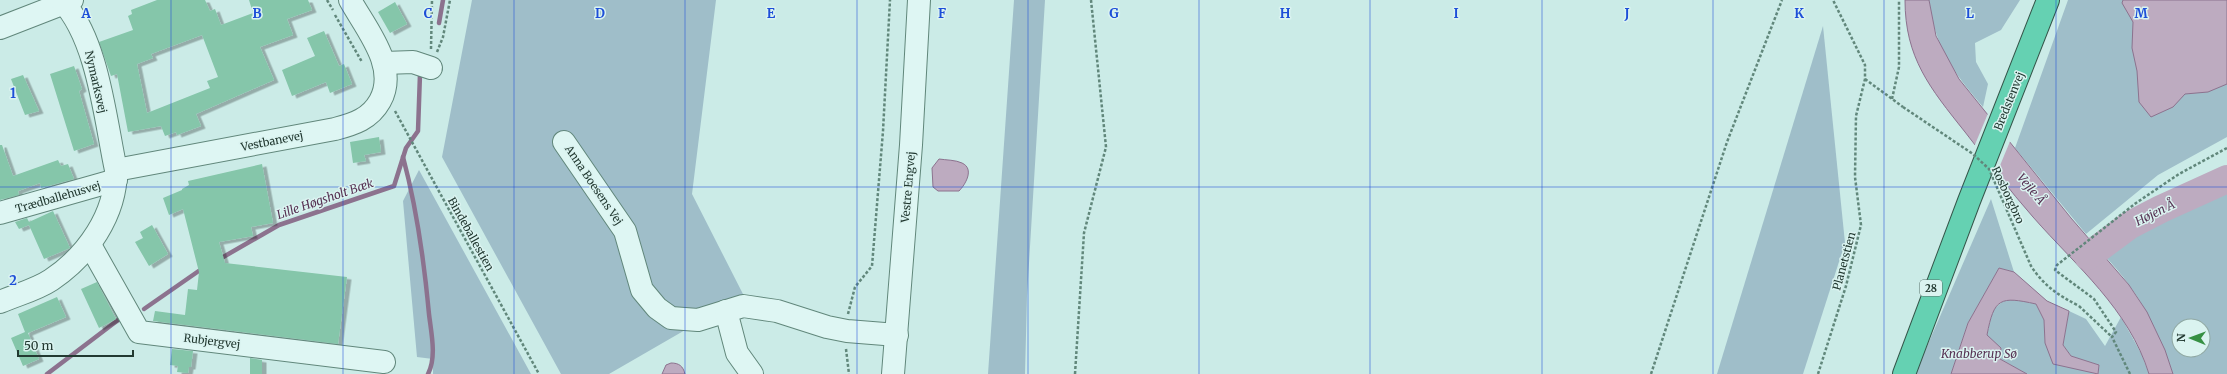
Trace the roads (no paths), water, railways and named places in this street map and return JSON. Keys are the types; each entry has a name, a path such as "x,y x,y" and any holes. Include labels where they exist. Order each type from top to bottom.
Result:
{"highway":[{"name":"Bredstenvej","path":"1904,374 1969,201 2048,0"},
{"name":"Bredstenvej","path":"1893,374 1969,201"}],"street":[{"name":"Vestbanevej","path":"116,175 349,126 365,119 376,108 384,93 387,79 374,64 350,0"},
{"name":"Vestre Engvej","path":"893,374 911,145 919,0"},
{"path":"0,28 66,1"},
{"name":"Nymarksvej","path":"66,1 83,32 92,58 116,175"},
{"path":"374,64 413,62 431,68"},
{"name":"Anna Boesens Vej","path":"564,142 625,231 642,290 657,308 671,318 698,320 743,306 777,311 827,327 847,331 896,335"},
{"path":"0,302 50,281 76,261 90,245 102,226 116,175"},
{"name":"Trædballehusvej","path":"0,213 116,175"},
{"name":"Rubjergvej","path":"90,245 139,332 384,362"},
{"path":"726,311 737,353 752,374"}],"water":[{"name":"Vejle Å","path":"1905,0 1929,0 1936,36 1959,79 2071,218 2129,285 2147,312 2165,350 2173,374 2149,374 2140,351 2115,309 2100,290 2024,207 1941,101 1922,71 1915,56 1909,39"},
{"path":"2123,0 2227,0 2227,84 2208,92 2185,94 2173,107 2151,117 2139,102 2137,71 2132,48 2133,22 2122,3"},
{"path":"939,159 957,161 962,163 968,169 968,177 959,191 938,191 933,187 932,168"},
{"name":"Knabberup Sø","path":"1999,268 2014,272 2047,301 2069,311 2063,345 2071,356 2099,365 2098,374 2053,364 2045,343 2044,320 2036,304 2014,300 2001,303 1996,307 1987,335 2001,348 2000,359 2027,374 1951,374 1968,323"},
{"path":"671,363 680,366 685,374 662,374 666,365"}],"waterway":[{"name":"Lille Høgsholt Bæk","path":"439,23 443,0"},
{"name":"Lille Høgsholt Bæk","path":"218,260 279,225 394,186 406,148 418,131 420,74"},
{"path":"403,157 416,215 425,274 433,344 431,367 428,374"},
{"name":"Højen Å","path":"2088,256 2130,225 2227,179"},
{"name":"Lille Høgsholt Bæk","path":"144,309 203,268"},
{"name":"Lille Høgsholt Bæk","path":"47,374 122,317"}]}
